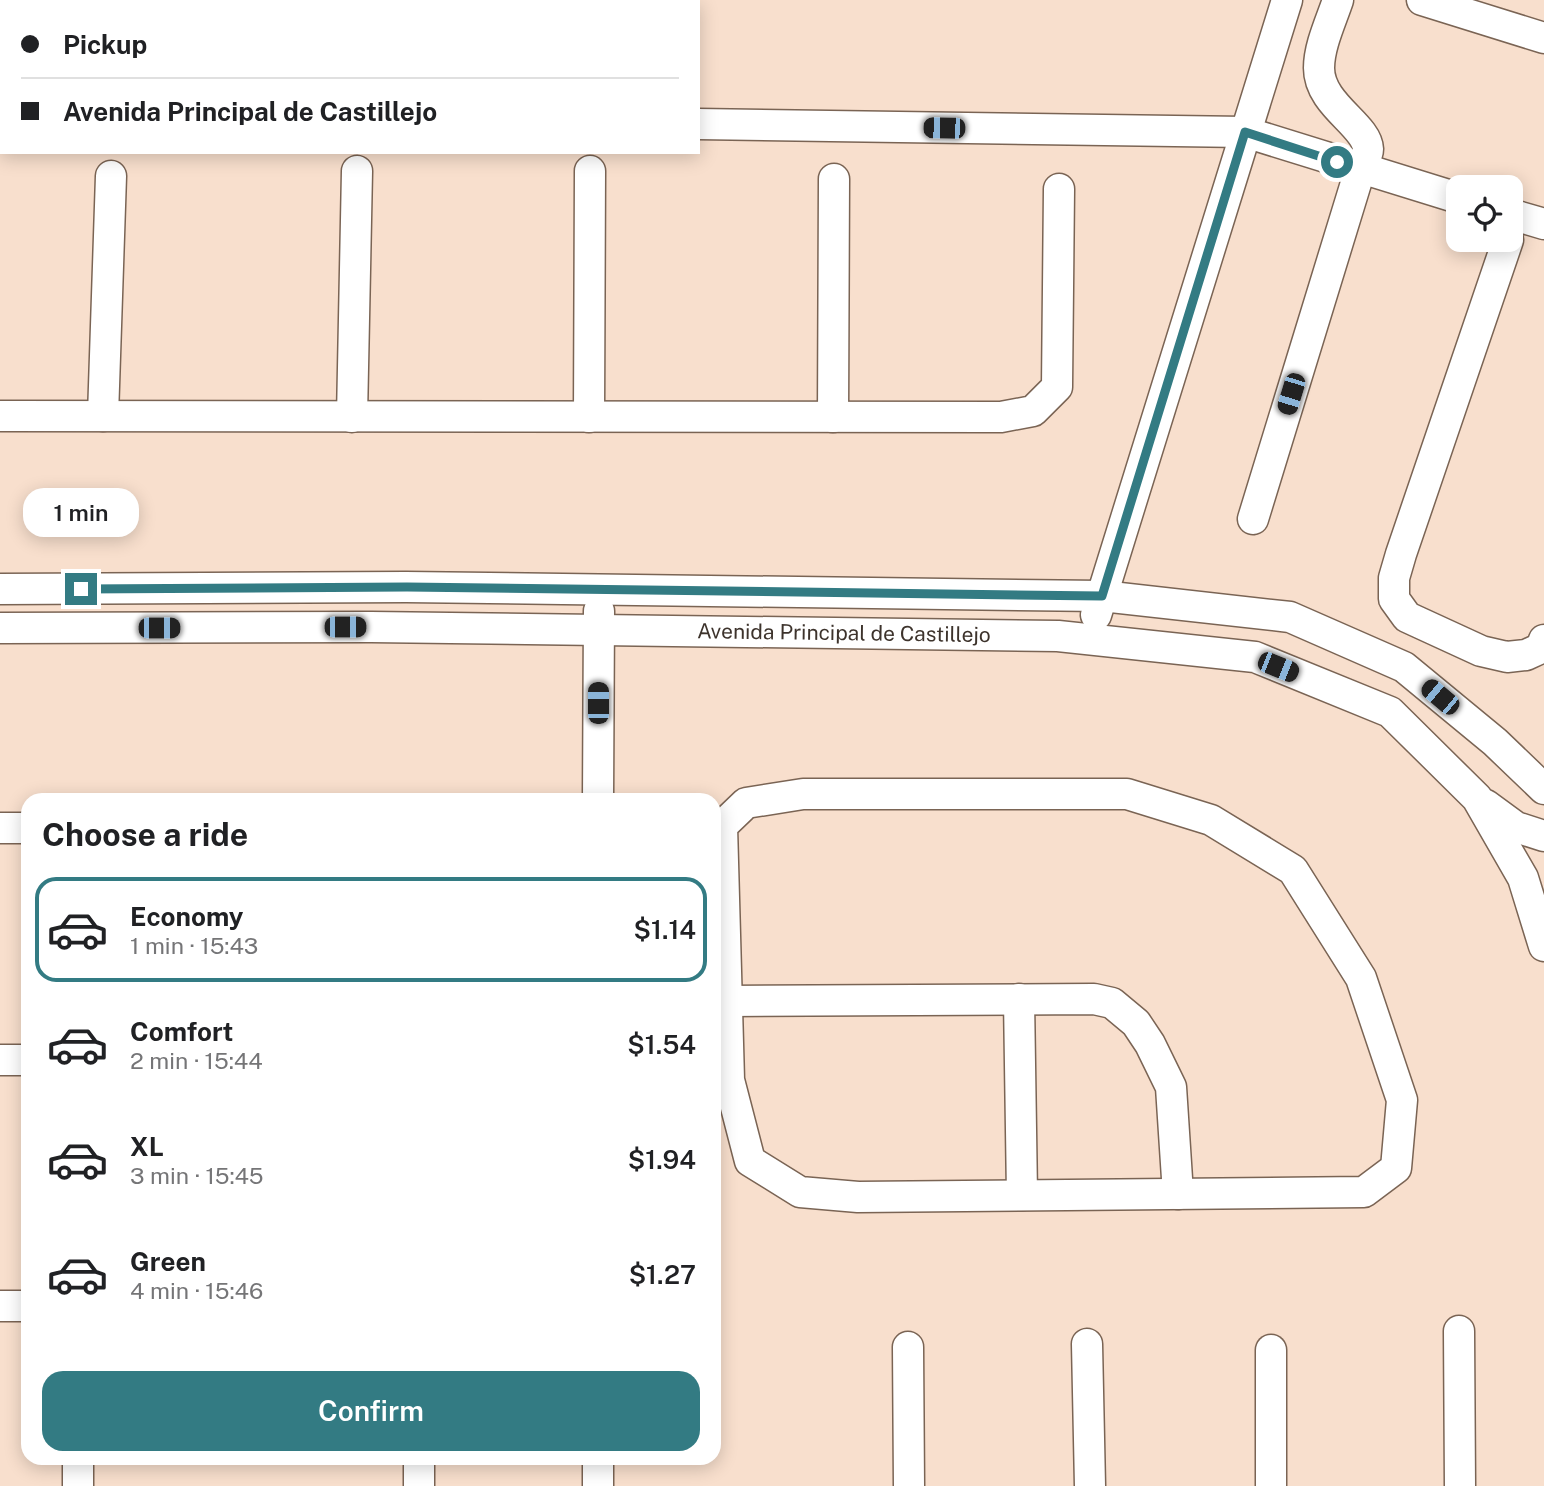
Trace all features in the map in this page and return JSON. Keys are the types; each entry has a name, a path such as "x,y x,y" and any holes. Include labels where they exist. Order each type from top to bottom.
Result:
{"street":[{"path":"1089,638 1287,0"},
{"path":"1253,519 1360,170 1368,152 1365,136 1340,113 1326,91 1319,69 1323,46 1338,0"},
{"path":"1422,0 1544,38"},
{"path":"700,124 1245,132 1360,170 1446,195"},
{"path":"352,417 356,171"},
{"path":"589,417 590,171"},
{"path":"103,416 111,176"},
{"path":"833,418 834,179"},
{"path":"0,416 1001,418 1033,411 1057,387 1059,189"},
{"path":"1508,252 1401,554 1394,578 1394,598 1406,617 1481,651 1507,657 1526,655 1541,648 1544,640"},
{"name":"Avenida Principal de Castillejo","path":"0,589 407,587 1102,596 1290,617 1404,667 1495,742 1544,789"},
{"path":"598,793 600,590"},
{"name":"Avenida Principal de Castillejo","path":"0,628 371,627 1058,636 1255,657 1390,712 1478,798 1523,878 1544,946"},
{"path":"803,794 1128,794 1211,820 1293,870 1361,978 1402,1100 1396,1168 1364,1192 858,1197 800,1192 750,1161 721,1080 727,1000 722,826 746,803 803,794"},
{"path":"1478,798 1516,827 1544,835"},
{"path":"0,828 21,828"},
{"path":"1019,999 1022,1195"},
{"path":"727,1000 1094,999 1112,1003 1136,1023 1150,1044 1171,1087 1178,1194"},
{"path":"0,1060 21,1060"},
{"path":"0,1306 21,1306"},
{"path":"1459,1331 1460,1486"},
{"path":"1087,1344 1090,1486"},
{"path":"908,1347 909,1486"},
{"path":"1271,1486 1272,1350"},
{"path":"78,1465 78,1486"},
{"path":"419,1465 419,1486"},
{"path":"598,1465 598,1486"}],"route":[{"path":"81,589 407,587 1102,596 1245,132 1337,162"}]}
